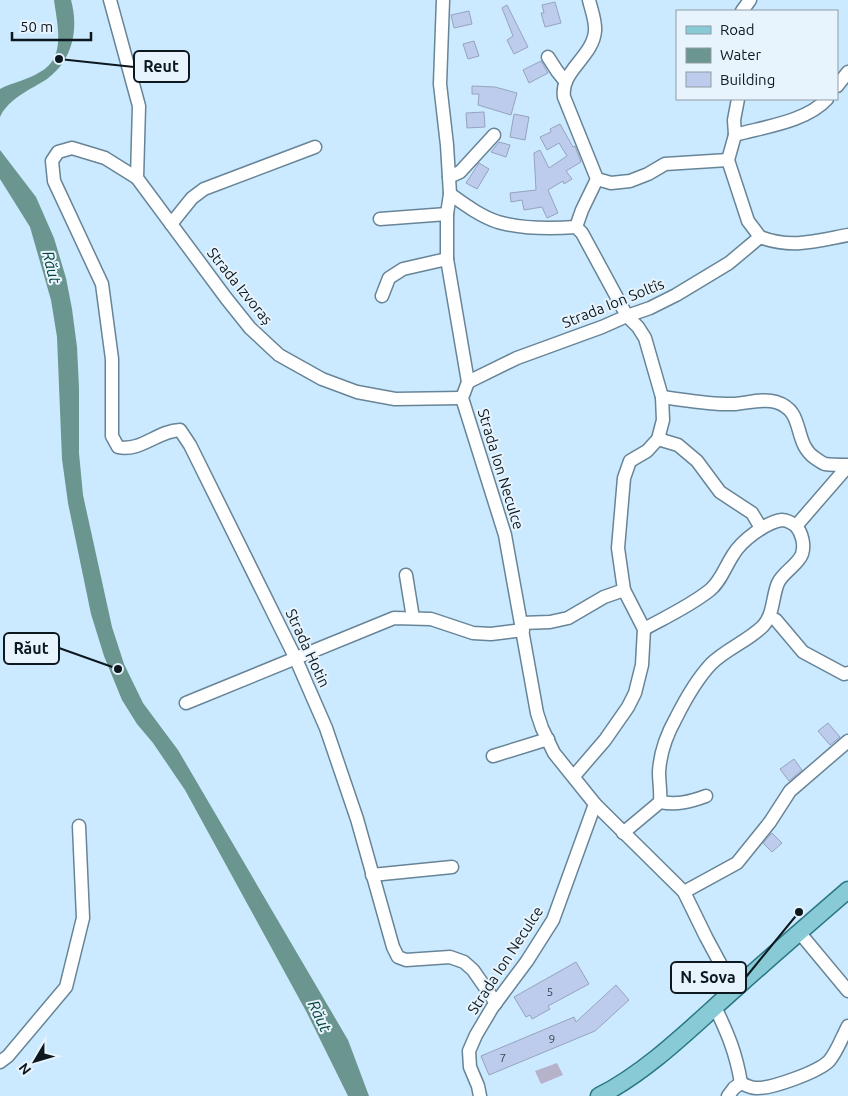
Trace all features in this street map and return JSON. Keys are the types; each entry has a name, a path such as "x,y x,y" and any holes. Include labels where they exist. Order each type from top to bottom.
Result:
{"main road":[{"path":"599,1096 617,1087 635,1074 715,1007 848,890"}],"street":[{"path":"110,0 139,106 137,178"},
{"path":"442,0 440,84 450,194 446,214 446,259 468,382"},
{"path":"576,227 597,179 564,98 563,90 565,81 588,52 593,42 595,29 589,0"},
{"path":"548,57 565,81"},
{"path":"838,85 848,72"},
{"path":"738,100 734,120 734,135 728,160 748,221 760,237 773,242 795,244 848,235"},
{"path":"734,135 789,120 813,110 826,100"},
{"path":"449,177 460,172 494,135"},
{"path":"171,224 192,198 204,189 315,147"},
{"name":"Strada Hotin","path":"137,178 105,158 72,148 58,152 52,162 54,181 102,284 112,359 112,436 118,447 128,449 169,431 180,430 190,445 295,657 326,728 357,819 393,948 398,957 406,960 450,956 464,962 473,970 496,1003"},
{"path":"597,179 611,183 630,181 648,174 665,164 728,160"},
{"name":"Strada Izvoraș","path":"137,178 250,328 279,355 322,379 357,392 395,399 462,398"},
{"path":"450,194 497,222 547,229 576,227"},
{"path":"380,219 446,214"},
{"path":"574,776 605,740 628,707 635,693 642,664 644,630 624,590 618,548 624,478 630,461 647,450 658,439 663,420 662,397 645,338 638,327 627,316 586,238 576,227"},
{"name":"Strada Ion Soltîs","path":"468,382 517,358 650,308 676,295 729,263 760,237"},
{"path":"382,296 389,278 403,270 435,260 446,259"},
{"name":"Strada Ion Neculce","path":"468,382 462,398 505,535 537,713 554,753 595,804 553,920 527,961 496,1003 476,1035 469,1051 470,1067 480,1096"},
{"path":"662,397 703,403 776,402 791,409 797,420 800,438 808,454 824,464 848,466"},
{"path":"658,439 678,445 698,460 720,492 752,513 761,528"},
{"path":"796,526 848,466"},
{"path":"623,833 660,802 659,773 662,752 675,719 688,696 712,664 753,634 770,617 778,584 785,573 802,555 803,542 800,531 790,522 782,520 761,528 734,553 720,579 712,589 644,630"},
{"path":"406,575 413,618"},
{"path":"186,703 394,618 431,619 473,633 490,634 568,618 604,597 624,590"},
{"path":"770,617 776,620 803,652 844,674 848,673"},
{"path":"493,756 548,739"},
{"path":"684,892 737,863 770,822 790,791 848,741"},
{"path":"660,802 676,804 706,796"},
{"path":"595,804 684,892 706,938 734,989"},
{"path":"0,1062 8,1056 66,987 83,918 79,826"},
{"path":"372,874 452,867"},
{"path":"799,932 848,991"},
{"path":"715,1007 730,1038 737,1060 741,1083"},
{"path":"741,1083 756,1088 784,1090 807,1073 829,1061 848,1026"},
{"path":"728,1096 741,1083"}],"shaded area":[{"path":"557,1063 563,1075 541,1084 535,1071"}],"water":[{"path":"54,0 71,0 74,33 68,53 56,71 14,100 0,117 0,89 35,75 48,66 54,58 57,49 58,30"},
{"path":"0,150 36,197 54,238 66,278 77,347 79,453 83,495 112,627 124,664 143,703 178,750 348,1040 369,1096 348,1096 307,1013 185,790 122,700 104,656 91,614 68,503 62,459 57,337 51,300 30,227 0,179"}],"building":[{"path":"555,2 561,23 545,27 541,13 544,13 542,5"},
{"path":"507,5 528,47 514,54 507,40 513,36 502,8"},
{"path":"469,11 472,24 454,28 451,15"},
{"path":"474,41 479,56 468,59 463,44"},
{"path":"541,61 548,73 529,83 523,70"},
{"path":"472,86 495,87 517,93 511,115 478,105 479,94 472,94"},
{"path":"484,112 485,127 467,128 466,113"},
{"path":"514,114 529,117 525,140 510,137"},
{"path":"560,124 573,147 575,146 581,162 566,171 572,179 564,184 563,181 548,190 558,213 547,218 542,207 524,210 522,200 511,202 510,193 536,190 534,153 540,150 549,168 567,156 559,143 547,150 540,137 551,132 550,129"},
{"path":"499,142 510,145 506,157 491,152"},
{"path":"479,163 489,169 477,189 466,183"},
{"path":"828,723 840,737 830,745 818,731"},
{"path":"794,759 802,770 789,781 780,769"},
{"path":"772,833 782,843 772,852 763,843"},
{"path":"576,962 589,984 548,1006 550,1009 532,1019 530,1015 526,1017 514,997"},
{"path":"616,985 629,1000 595,1031 489,1075 481,1056 574,1017 576,1022"}],"place":[{"name":"Reut","path":"59,59"},
{"name":"Răut","path":"118,669"},
{"name":"N. Sova","path":"799,912"}]}
